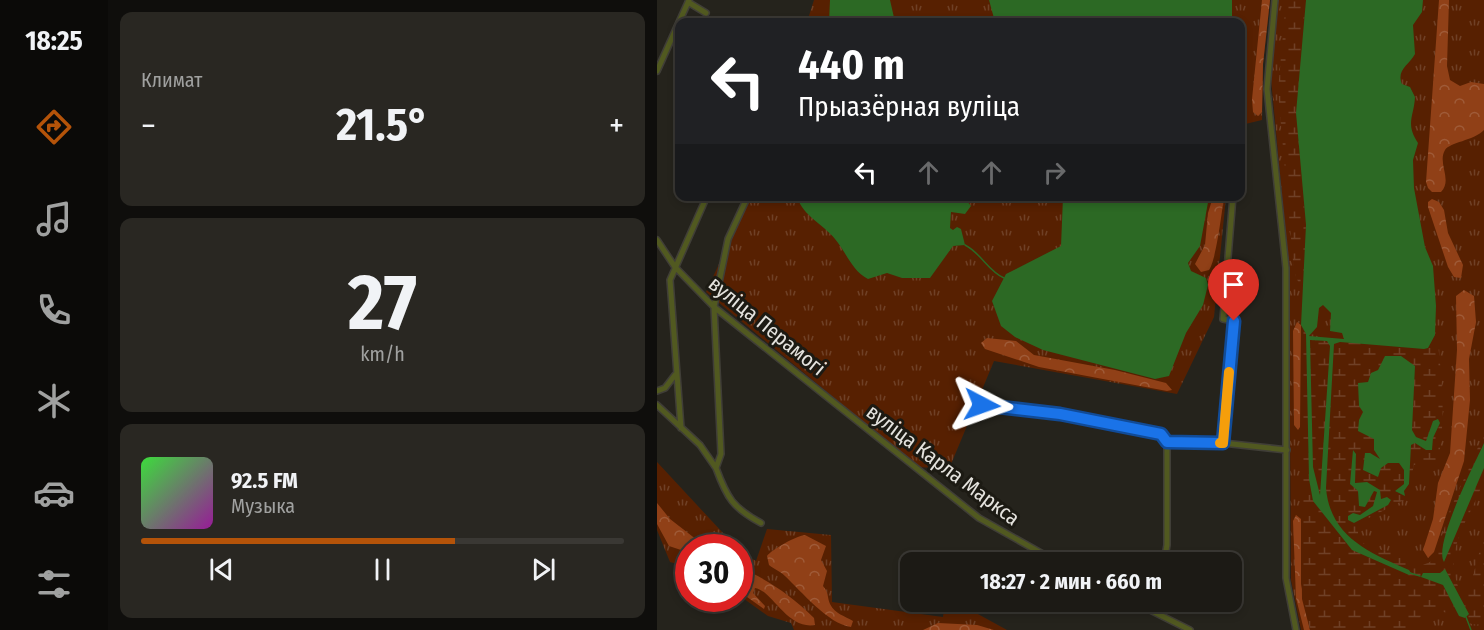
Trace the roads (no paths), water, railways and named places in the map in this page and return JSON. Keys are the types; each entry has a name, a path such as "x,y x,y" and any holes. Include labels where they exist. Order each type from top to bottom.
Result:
{"street":[{"path":"1275,0 1267,89 1286,268 1286,578 1296,630"},
{"path":"680,18 688,1 706,13"},
{"path":"657,71 675,30"},
{"path":"681,428 669,284 705,201"},
{"path":"716,468 721,454 714,307 728,238 746,201"},
{"path":"1223,443 1234,321 1223,319 1233,201"},
{"name":"вуліца Перамогі","path":"657,240 675,267 714,307 842,408"},
{"path":"657,391 665,388 676,373"},
{"path":"657,405 700,445 716,468 728,499 745,514 761,523"},
{"path":"982,405 1060,414 1161,434 1167,442 1166,552"},
{"name":"вуліца Карла Маркса","path":"842,408 985,522 1039,552"},
{"path":"1167,442 1223,443 1287,450"},
{"path":"1155,612 1191,630"}],"waterway":[{"path":"965,245 1004,278"},
{"path":"1410,573 1420,576"},
{"path":"1466,617 1471,630"}]}
